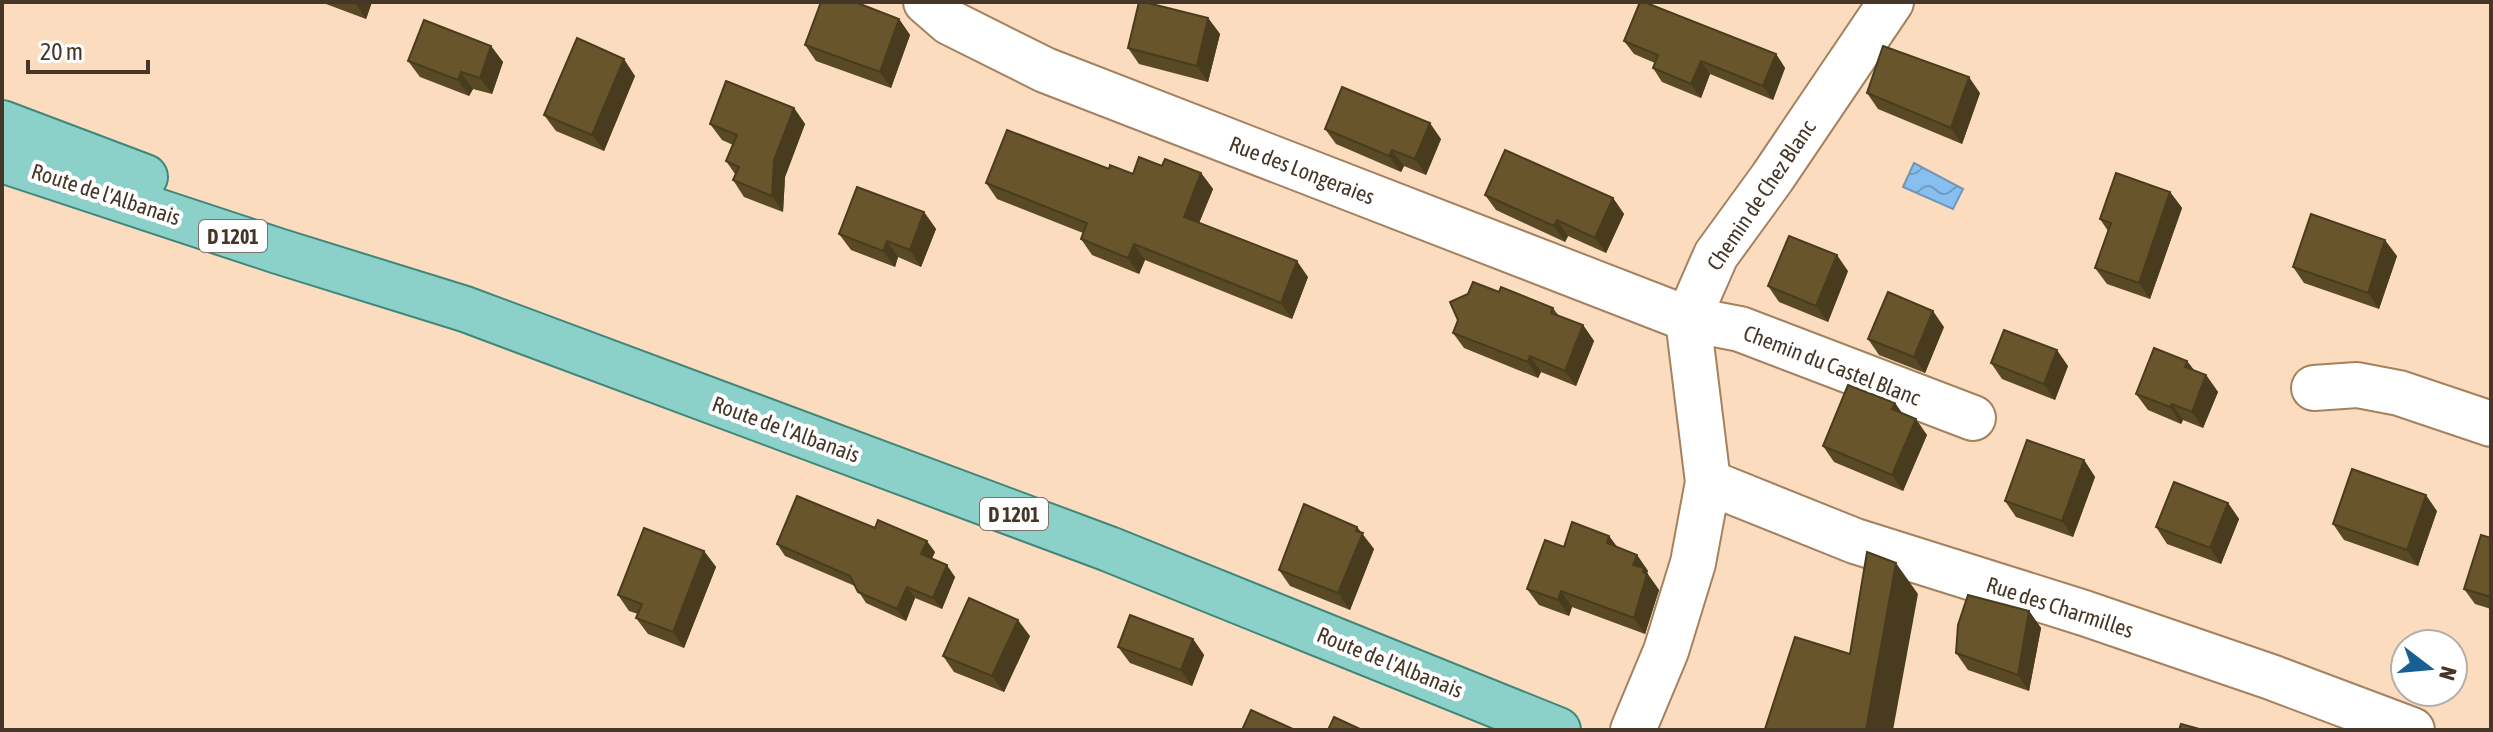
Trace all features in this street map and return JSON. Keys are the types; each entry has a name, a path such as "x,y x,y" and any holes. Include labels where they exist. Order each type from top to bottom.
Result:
{"main road":[{"path":"2,123 265,223 465,309"},
{"name":"Route de l'Albanais","path":"2,160 465,309 1109,549 1558,730"}],"street":[{"name":"Rue des Longeraies","path":"926,2 949,22 1045,70 1688,319"},
{"name":"Chemin de Chez Blanc","path":"1688,319 1716,255 1891,2"},
{"name":"Chemin du Castel Blanc","path":"1688,319 1740,329 1973,418"},
{"path":"1633,730 1666,651 1689,578 1708,482 1688,319"},
{"path":"2314,388 2357,385 2399,393 2491,424"},
{"name":"Rue des Charmilles","path":"1708,482 1855,541 2242,667 2412,730"}],"water":[{"path":"1914,163 1963,189 1953,209 1903,187"}],"building":[{"path":"821,2 855,2 899,19 880,72 805,45"},
{"path":"1139,2 1208,18 1197,66 1128,48"},
{"path":"1640,2 1776,54 1763,86 1701,61 1691,84 1653,68 1658,55 1624,41"},
{"path":"424,20 491,46 480,78 461,72 458,80 408,61"},
{"path":"577,38 624,59 592,135 544,115"},
{"path":"1883,46 1969,77 1951,128 1867,93"},
{"path":"726,81 794,108 774,160 772,196 733,180 739,167 726,161 737,135 710,124"},
{"path":"1342,87 1430,123 1415,159 1392,150 1389,156 1325,129"},
{"path":"1007,130 1109,169 1110,165 1133,174 1139,157 1162,166 1165,159 1201,173 1184,217 1297,261 1281,303 1134,244 1128,258 1081,239 1087,223 986,183"},
{"path":"1505,150 1613,198 1595,238 1557,220 1554,226 1485,195"},
{"path":"2116,173 2170,192 2139,283 2095,268 2111,223 2100,219"},
{"path":"857,187 924,212 910,250 887,241 883,251 839,234"},
{"path":"2311,214 2385,240 2368,293 2293,267"},
{"path":"1789,236 1837,255 1816,306 1768,286"},
{"path":"1473,282 1499,292 1501,287 1553,308 1551,313 1583,325 1565,371 1530,356 1528,362 1453,333 1458,320 1450,302 1468,294"},
{"path":"1888,292 1933,311 1914,357 1868,339"},
{"path":"2004,330 2057,350 2044,384 1991,363"},
{"path":"2154,348 2187,361 2185,367 2206,375 2192,412 2136,394"},
{"path":"1848,385 1895,403 1892,409 1916,419 1892,475 1823,446"},
{"path":"2027,440 2084,460 2062,521 2005,501"},
{"path":"2352,469 2426,495 2407,550 2333,524"},
{"path":"2174,482 2228,503 2210,548 2156,527"},
{"path":"797,496 875,528 878,520 927,541 921,554 947,565 933,598 907,587 897,609 858,592 850,576 777,544"},
{"path":"1304,504 1357,527 1356,531 1363,533 1338,593 1279,570"},
{"path":"1572,522 1609,536 1607,543 1637,555 1633,565 1644,568 1643,572 1647,574 1634,618 1561,591 1558,600 1527,589 1545,540 1564,547"},
{"path":"644,528 704,551 673,632 636,618 642,604 618,595"},
{"path":"2481,535 2491,538 2491,597 2464,589"},
{"path":"1867,552 1896,563 1866,730 1765,729 1795,637 1850,654"},
{"path":"1968,595 2029,611 2018,675 1956,653 1958,625"},
{"path":"969,598 1018,620 992,676 943,656"},
{"path":"1130,615 1193,639 1181,670 1118,647"},
{"path":"1251,710 1295,730 1242,730"},
{"path":"1334,717 1362,730 1328,730"},
{"path":"2181,724 2203,730 2179,730"}]}
